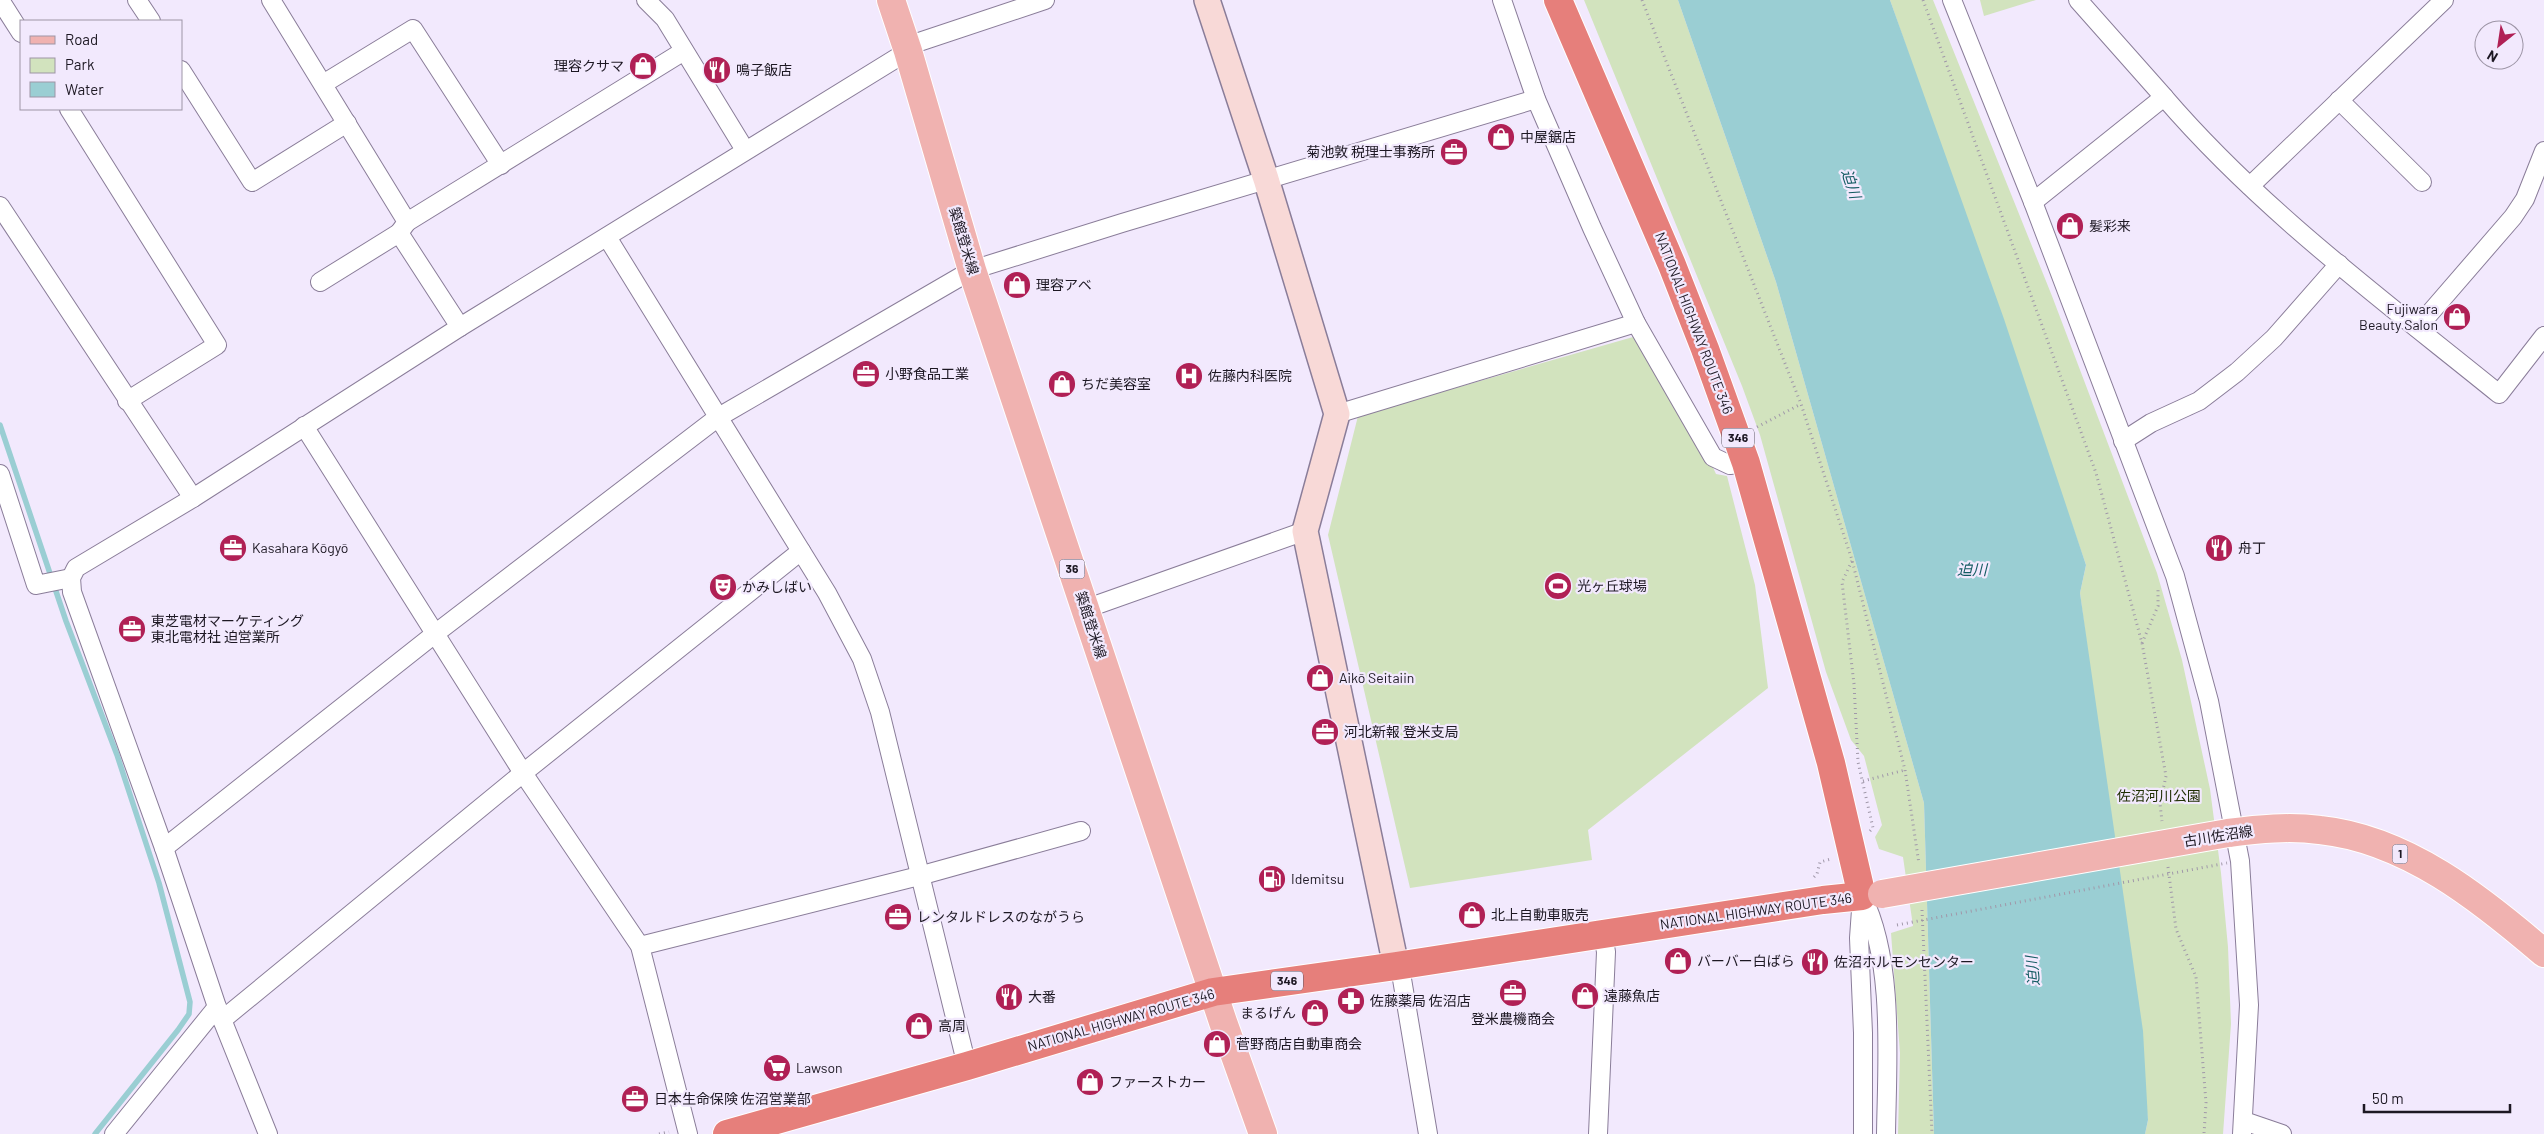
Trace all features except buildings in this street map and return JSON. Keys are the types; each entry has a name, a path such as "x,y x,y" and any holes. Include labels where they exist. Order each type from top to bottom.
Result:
{"highway":[{"name":"NATIONAL HIGHWAY ROUTE 346","path":"726,1134 967,1066 1213,992 1396,966 1822,900 1872,895 1831,763 1746,463 1672,265 1558,0"}],"main road":[{"name":"築館登米線","path":"891,0 908,49 972,270 1213,992 1263,1134"},
{"name":"古川佐沼線","path":"1872,895 2232,833 2267,828 2321,830 2388,848 2446,878 2480,901 2544,953"}],"street":[{"path":"0,0 20,31"},
{"path":"137,0 150,20"},
{"path":"271,0 347,123 460,327"},
{"path":"646,0 665,19 745,150"},
{"path":"0,474 36,584 68,579 76,568 192,498 460,327 908,49 1045,0"},
{"path":"1207,0 1266,179 1337,414 1306,531 1396,966 1402,979 1428,1134"},
{"path":"1502,0 1536,99 1636,323 1713,457 1730,465 1746,463"},
{"path":"1952,0 2033,202 2175,576 2209,701 2232,833 2240,862 2249,1006 2243,1128 2282,1134"},
{"path":"2078,0 2164,97 2250,186 2339,264 2499,394 2544,336"},
{"path":"2250,186 2444,0"},
{"path":"322,84 413,29 500,165"},
{"path":"320,282 500,165 684,50"},
{"path":"182,72 252,182 347,123"},
{"path":"2033,202 2164,97"},
{"path":"164,848 436,634 716,418 972,270 1266,179 1536,99"},
{"path":"2339,100 2422,182"},
{"path":"70,110 218,345 127,401"},
{"path":"2417,328 2513,217 2525,199 2544,151"},
{"path":"0,206 192,498"},
{"path":"607,237 716,418 827,593 862,659 880,712 967,1066"},
{"path":"2123,440 2151,423 2198,401 2237,372 2274,338 2339,264"},
{"path":"1337,414 1636,323"},
{"path":"304,426 523,773 640,946 688,1134"},
{"path":"1085,609 1306,531"},
{"path":"114,1134 220,1014 800,551"},
{"path":"68,579 164,848 220,1014 268,1134"},
{"path":"640,946 919,876 1081,830"},
{"path":"1863,1134 1863,1033 1859,938 1872,895"},
{"path":"1872,895 1872,916 1883,972 1886,1037 1886,1134"},
{"path":"1598,1134 1606,952 1604,934"}],"path":[{"path":"1642,0 1801,404 1852,560 1905,770 1918,850"},
{"path":"1923,0 2096,473 2142,643 2166,776 2160,804 2162,823"},
{"path":"1751,430 1801,404"},
{"path":"1852,560 1842,582 1854,684 1858,762 1873,828 1867,836"},
{"path":"2142,643 2158,606 2158,590 2155,581"},
{"path":"1863,781 1905,770"},
{"path":"2168,862 2176,929 2196,977 2206,1103 2204,1134"},
{"path":"1897,925 2228,863"},
{"path":"1924,934 1932,1134"}],"green space":[{"path":"1584,0 1678,0 1776,282 1924,803 1934,1134 1898,1134 1900,1053 1891,933 1913,926 1903,857 1879,849 1875,837 1882,825 1864,756 1851,740 1826,672 1760,435 1742,386"},
{"name":"佐沼河川公園","path":"1890,0 1933,0 2052,296 2157,573 2182,660 2210,789 2221,873 2228,947 2231,1024 2223,1134 2145,1134 2148,1120 2080,593 2086,565"},
{"path":"1980,0 2036,0 1984,16"},
{"name":"光ヶ丘球場","path":"1633,337 1655,342 1716,474 1727,476 1755,585 1768,688 1588,830 1592,860 1410,888 1328,535 1358,416"}],"water":[{"name":"迫川","path":"1678,0 1890,0 2004,319 2086,565 2080,593 2143,1031 2148,1120 2145,1134 1934,1134 1924,803 1776,282"}],"waterway":[{"path":"0,425 66,621 117,755 159,883 190,1002 189,1014 178,1030 95,1134"}],"place":[{"name":"理容クサマ","path":"643,66"},
{"name":"鳴子飯店","path":"717,70"},
{"name":"中屋鋸店","path":"1501,137"},
{"name":"菊池敦 税理士事務所","path":"1454,152"},
{"name":"髪彩来","path":"2070,226"},
{"name":"理容アベ","path":"1017,285"},
{"name":"Fujiwara Beauty Salon","path":"2457,317"},
{"name":"小野食品工業","path":"866,374"},
{"name":"佐藤内科医院","path":"1189,376"},
{"name":"ちだ美容室","path":"1062,384"},
{"name":"Kasahara Kōgyō","path":"233,548"},
{"name":"舟丁","path":"2219,548"},
{"name":"光ヶ丘球場","path":"1558,586"},
{"name":"かみしばい","path":"723,587"},
{"name":"東芝電材マーケティング 東北電材社 迫営業所","path":"132,629"},
{"name":"Aikō Seitaiin","path":"1320,678"},
{"name":"河北新報 登米支局","path":"1325,732"},
{"name":"Idemitsu","path":"1272,879"},
{"name":"北上自動車販売","path":"1472,915"},
{"name":"レンタルドレスのながうら","path":"898,917"},
{"name":"バーバー白ばら","path":"1678,961"},
{"name":"佐沼ホルモンセンター","path":"1815,962"},
{"name":"登米農機商会","path":"1513,993"},
{"name":"遠藤魚店","path":"1585,996"},
{"name":"大番","path":"1009,997"},
{"name":"佐藤薬局 佐沼店","path":"1351,1001"},
{"name":"まるげん","path":"1315,1013"},
{"name":"高周","path":"919,1026"},
{"name":"菅野商店自動車商会","path":"1217,1044"},
{"name":"Lawson","path":"777,1068"},
{"name":"ファーストカー","path":"1090,1082"},
{"name":"日本生命保険 佐沼営業部","path":"635,1099"}]}
